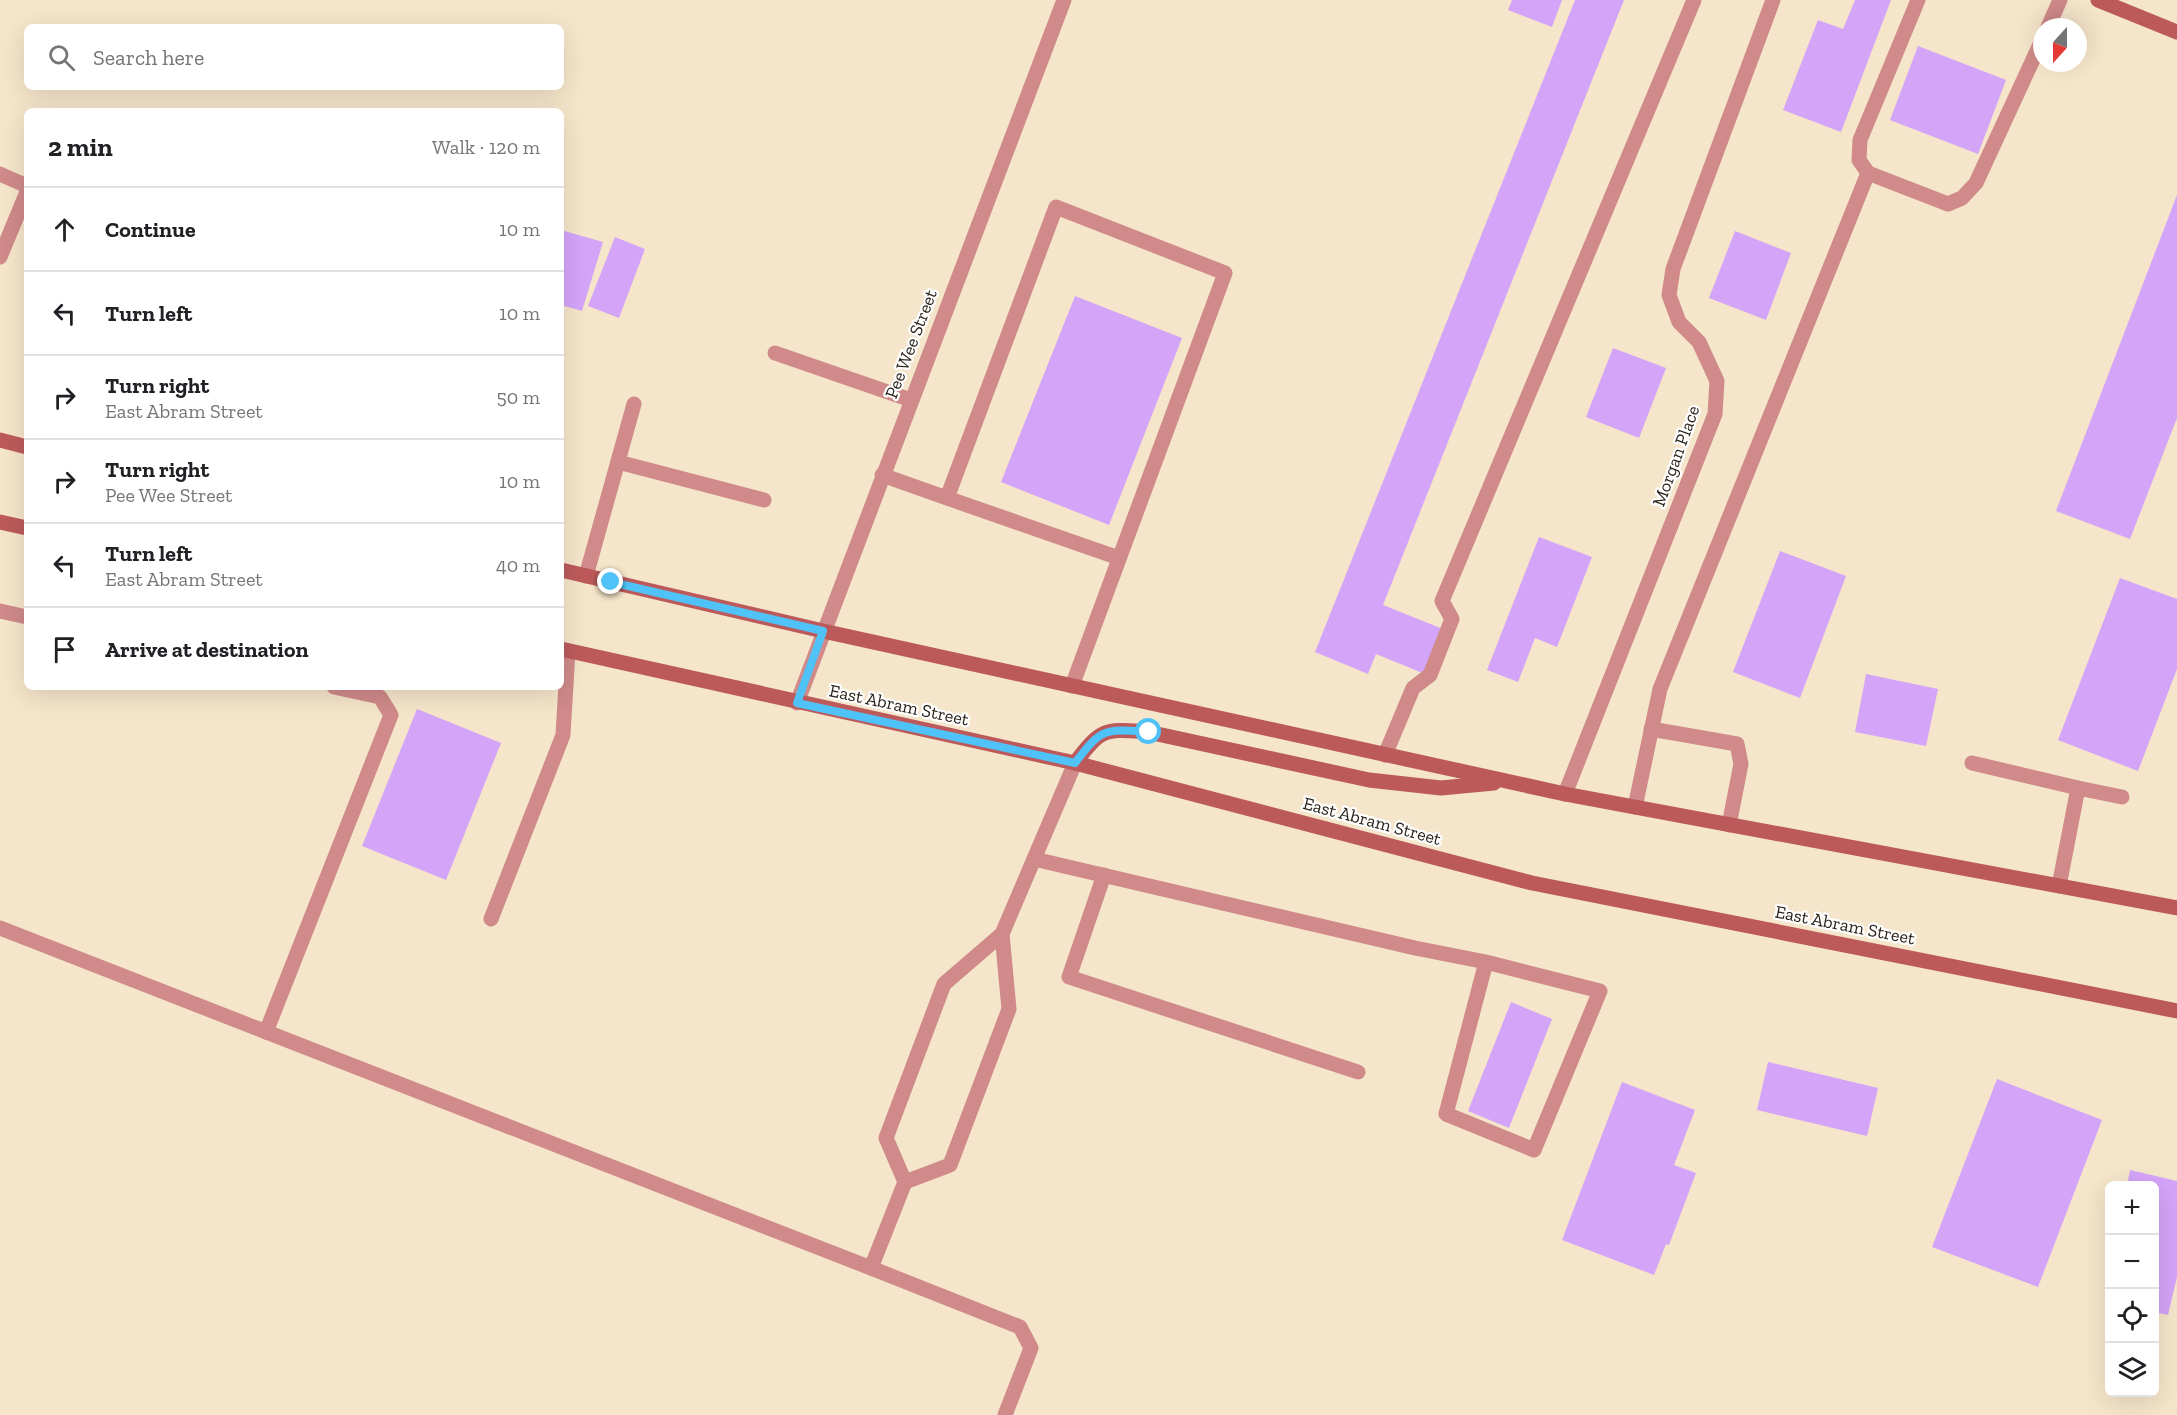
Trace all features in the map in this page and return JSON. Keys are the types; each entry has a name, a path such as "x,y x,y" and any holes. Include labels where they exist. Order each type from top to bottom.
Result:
{"main road":[{"path":"2098,0 2177,32"},
{"path":"0,440 24,446"},
{"path":"0,522 24,527"},
{"path":"564,571 823,631 1565,794 2177,908"},
{"name":"East Abram Street","path":"564,650 1075,763 1532,883 2177,1011"},
{"path":"1075,763 1098,735 1118,730 1149,732 1369,780 1441,788 1509,782"}],"street":[{"name":"Pee Wee Street","path":"797,703 1064,0"},
{"path":"1385,755 1413,688 1430,675 1452,619 1442,601 1694,0"},
{"name":"Morgan Place","path":"1565,794 1715,414 1717,381 1699,342 1679,322 1669,296 1673,269 1773,0"},
{"path":"1918,0 1860,140 1859,160 1868,173 1948,204 1962,198 1976,183 2033,60"},
{"path":"2052,18 2061,0"},
{"path":"1635,807 1660,688 1868,173"},
{"path":"0,174 24,185"},
{"path":"0,257 24,199"},
{"path":"947,498 1056,207 1225,273 1072,686"},
{"path":"775,353 911,400"},
{"path":"586,576 634,404"},
{"path":"618,462 764,500"},
{"path":"882,475 1119,558"},
{"path":"0,611 24,616"},
{"path":"266,1032 391,715 380,698 347,690"},
{"path":"491,919 563,735 564,690"},
{"path":"1651,729 1737,744 1742,764 1730,825"},
{"path":"871,1268 906,1182 886,1137 944,984 1002,934 1075,763"},
{"path":"1972,763 2122,797"},
{"path":"2059,886 2078,788"},
{"path":"1034,859 1415,948 1486,962 1600,991 1534,1150 1446,1114 1486,962"},
{"path":"1104,875 1069,977 1358,1072"},
{"path":"0,928 1020,1327 1031,1348 1005,1415"},
{"path":"906,1182 950,1165 1009,1009 1002,934"}],"building":[{"path":"1512,0 1562,0 1552,27 1508,10"},
{"path":"1575,0 1624,0 1383,605 1443,629 1425,674 1376,654 1368,674 1315,652"},
{"path":"1855,0 1891,0 1841,132 1783,110 1818,20 1843,29"},
{"path":"1918,46 2006,80 1978,154 1890,120"},
{"path":"2177,195 2177,418 2130,539 2056,511"},
{"path":"564,231 603,242 582,311 564,306"},
{"path":"1735,231 1791,253 1766,320 1709,298"},
{"path":"615,237 645,249 619,318 588,306"},
{"path":"1075,296 1182,338 1109,525 1001,482"},
{"path":"1613,348 1666,368 1639,438 1586,417"},
{"path":"1539,537 1592,557 1557,647 1535,638 1518,682 1487,670"},
{"path":"1780,551 1846,576 1800,698 1733,672"},
{"path":"2120,578 2177,599 2177,669 2138,771 2058,740"},
{"path":"1866,674 1938,689 1926,746 1855,732"},
{"path":"417,709 501,743 446,880 362,846"},
{"path":"1511,1002 1552,1019 1509,1128 1468,1111"},
{"path":"1768,1062 1878,1088 1867,1136 1757,1110"},
{"path":"1997,1079 2102,1120 2038,1287 1932,1247"},
{"path":"1622,1082 1695,1110 1674,1165 1696,1173 1669,1245 1666,1244 1654,1275 1562,1240"},
{"path":"2130,1170 2177,1181 2177,1277 2168,1315 2159,1313 2159,1181 2128,1181"}],"route":[{"path":"611,582 823,631 797,703 1075,763 1090,742 1107,731 1149,732"}]}
